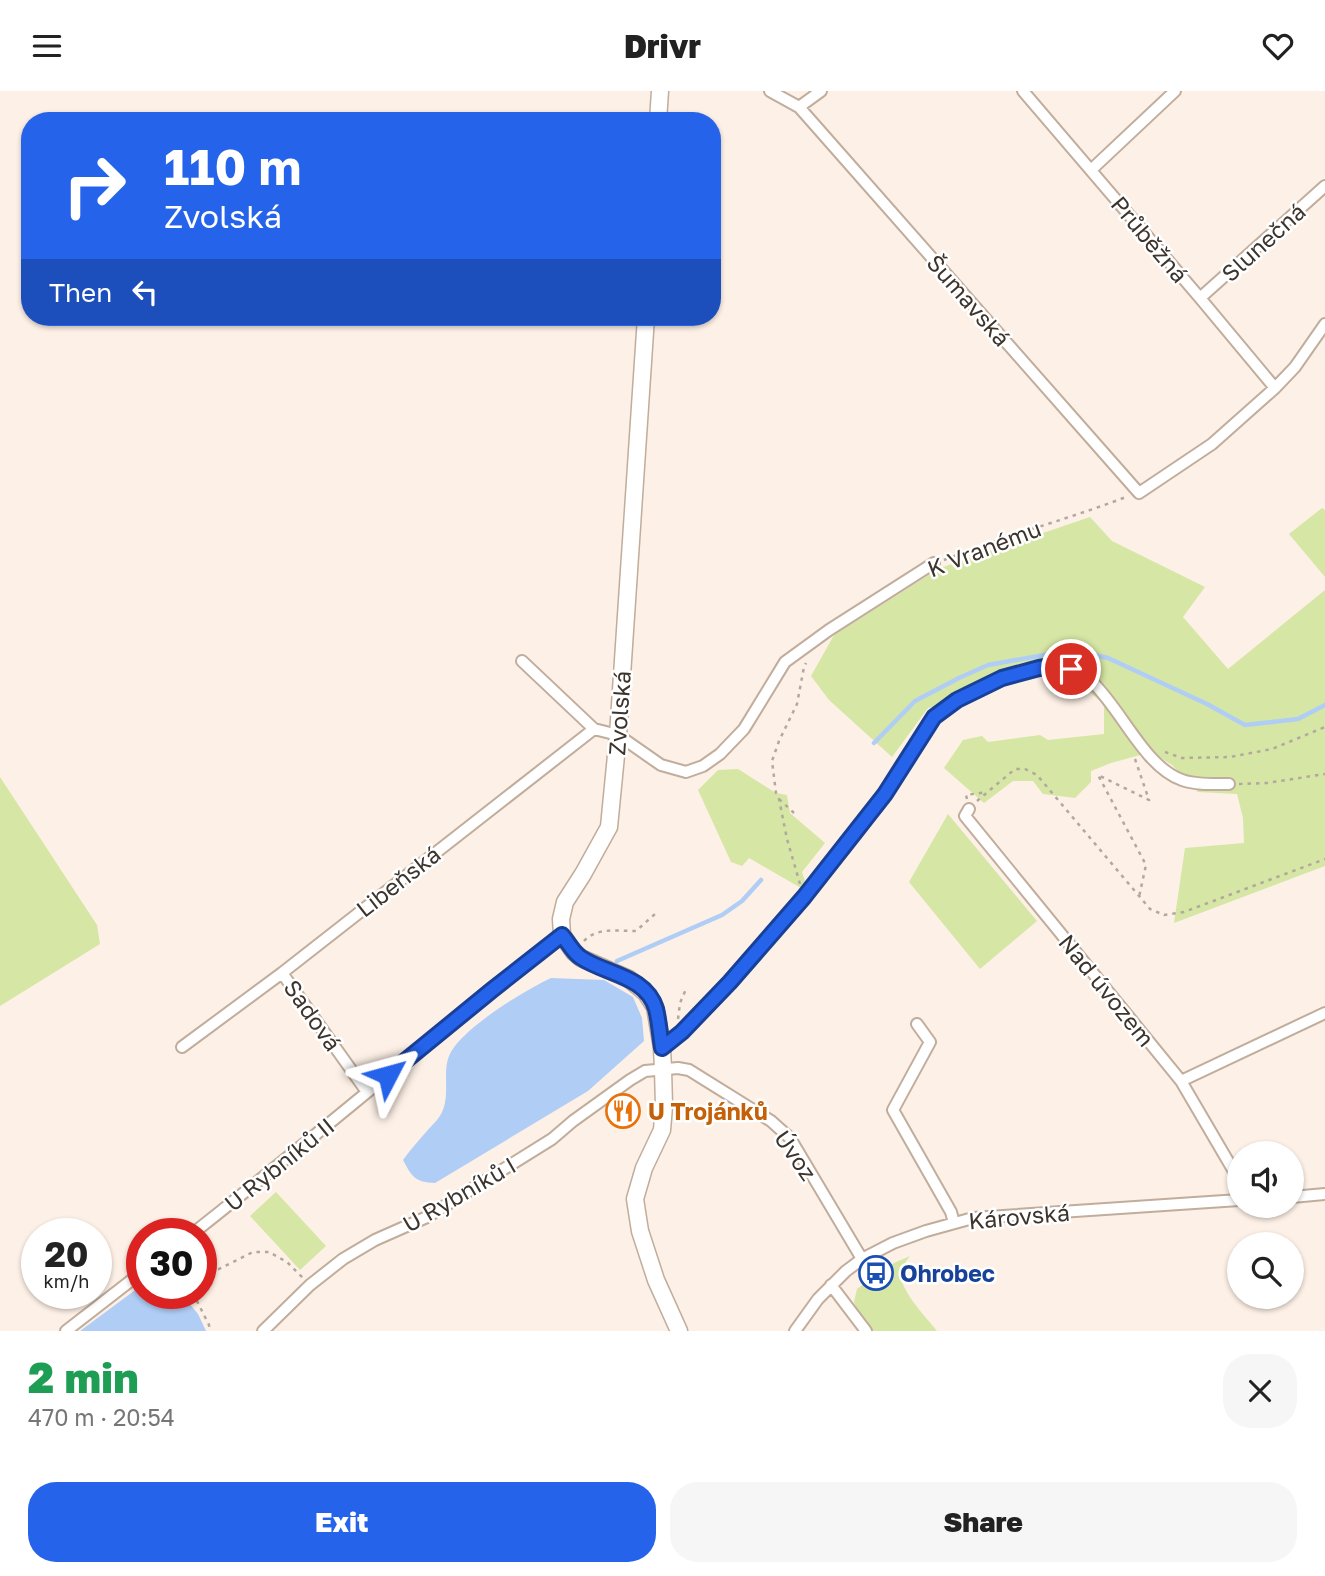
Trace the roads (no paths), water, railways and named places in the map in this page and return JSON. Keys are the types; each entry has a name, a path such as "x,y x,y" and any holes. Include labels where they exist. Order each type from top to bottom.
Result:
{"street":[{"path":"659,112 660,91"},
{"path":"770,91 799,107 821,91"},
{"name":"Průběžná","path":"1023,91 1275,388"},
{"path":"1091,170 1175,91"},
{"name":"Šumavská","path":"799,107 1139,492 1212,444 1275,388"},
{"name":"Slunečná","path":"1200,298 1325,186"},
{"path":"1275,388 1295,367 1325,324"},
{"name":"Zvolská","path":"562,935 561,919 565,902 609,827 618,735 645,326"},
{"name":"K Vranému","path":"618,735 661,765 686,772 703,766 720,754 744,729 785,662 829,630 934,563"},
{"name":"Zvolská","path":"522,661 594,729"},
{"path":"662,1048 682,1032 730,982 804,897 885,794 934,717 957,700 1002,678 1057,665 1071,669 1098,687 1134,745 1155,763 1183,781 1229,784"},
{"path":"594,729 618,735"},
{"name":"Libeňská","path":"182,1047 282,973 594,729"},
{"name":"Nad úvozem","path":"969,809 965,816 1181,1081 1227,1160"},
{"path":"562,935 581,958 629,979 646,993 656,1007 662,1048 662,1131 644,1168 635,1199 640,1231 652,1268 679,1331"},
{"name":"U Rybníků II","path":"212,1218 562,935"},
{"name":"Sadová","path":"282,973 367,1092"},
{"path":"1181,1081 1325,1013"},
{"path":"917,1024 930,1042 892,1110 951,1212 954,1223"},
{"name":"Úvoz","path":"663,1069 690,1070 771,1121 790,1138 862,1259"},
{"name":"U Rybníků I","path":"263,1331 310,1285 344,1259 375,1240 427,1217 552,1139 573,1121 645,1071 663,1069"},
{"path":"1304,1196 1325,1194"},
{"name":"Károvská","path":"795,1331 831,1285 862,1259 893,1243 954,1223 973,1218 1227,1201"},
{"path":"66,1331 126,1284"},
{"path":"831,1285 866,1331"}],"water":[{"path":"551,978 604,980 633,997 642,1018 644,1041 588,1091 435,1183 415,1177 403,1160 441,1114 445,1100 447,1063 455,1046 494,1012"},
{"path":"126,1297 126,1309 194,1309 206,1331 80,1331"}],"waterway":[{"path":"874,743 915,701 959,678 988,665 1072,650 1108,658 1207,704 1245,725 1298,719 1325,705"},
{"path":"617,961 722,915 742,901 761,880"}],"place":[{"name":"U Trojánků","path":"623,1111"},
{"name":"Ohrobec","path":"876,1273"}]}
